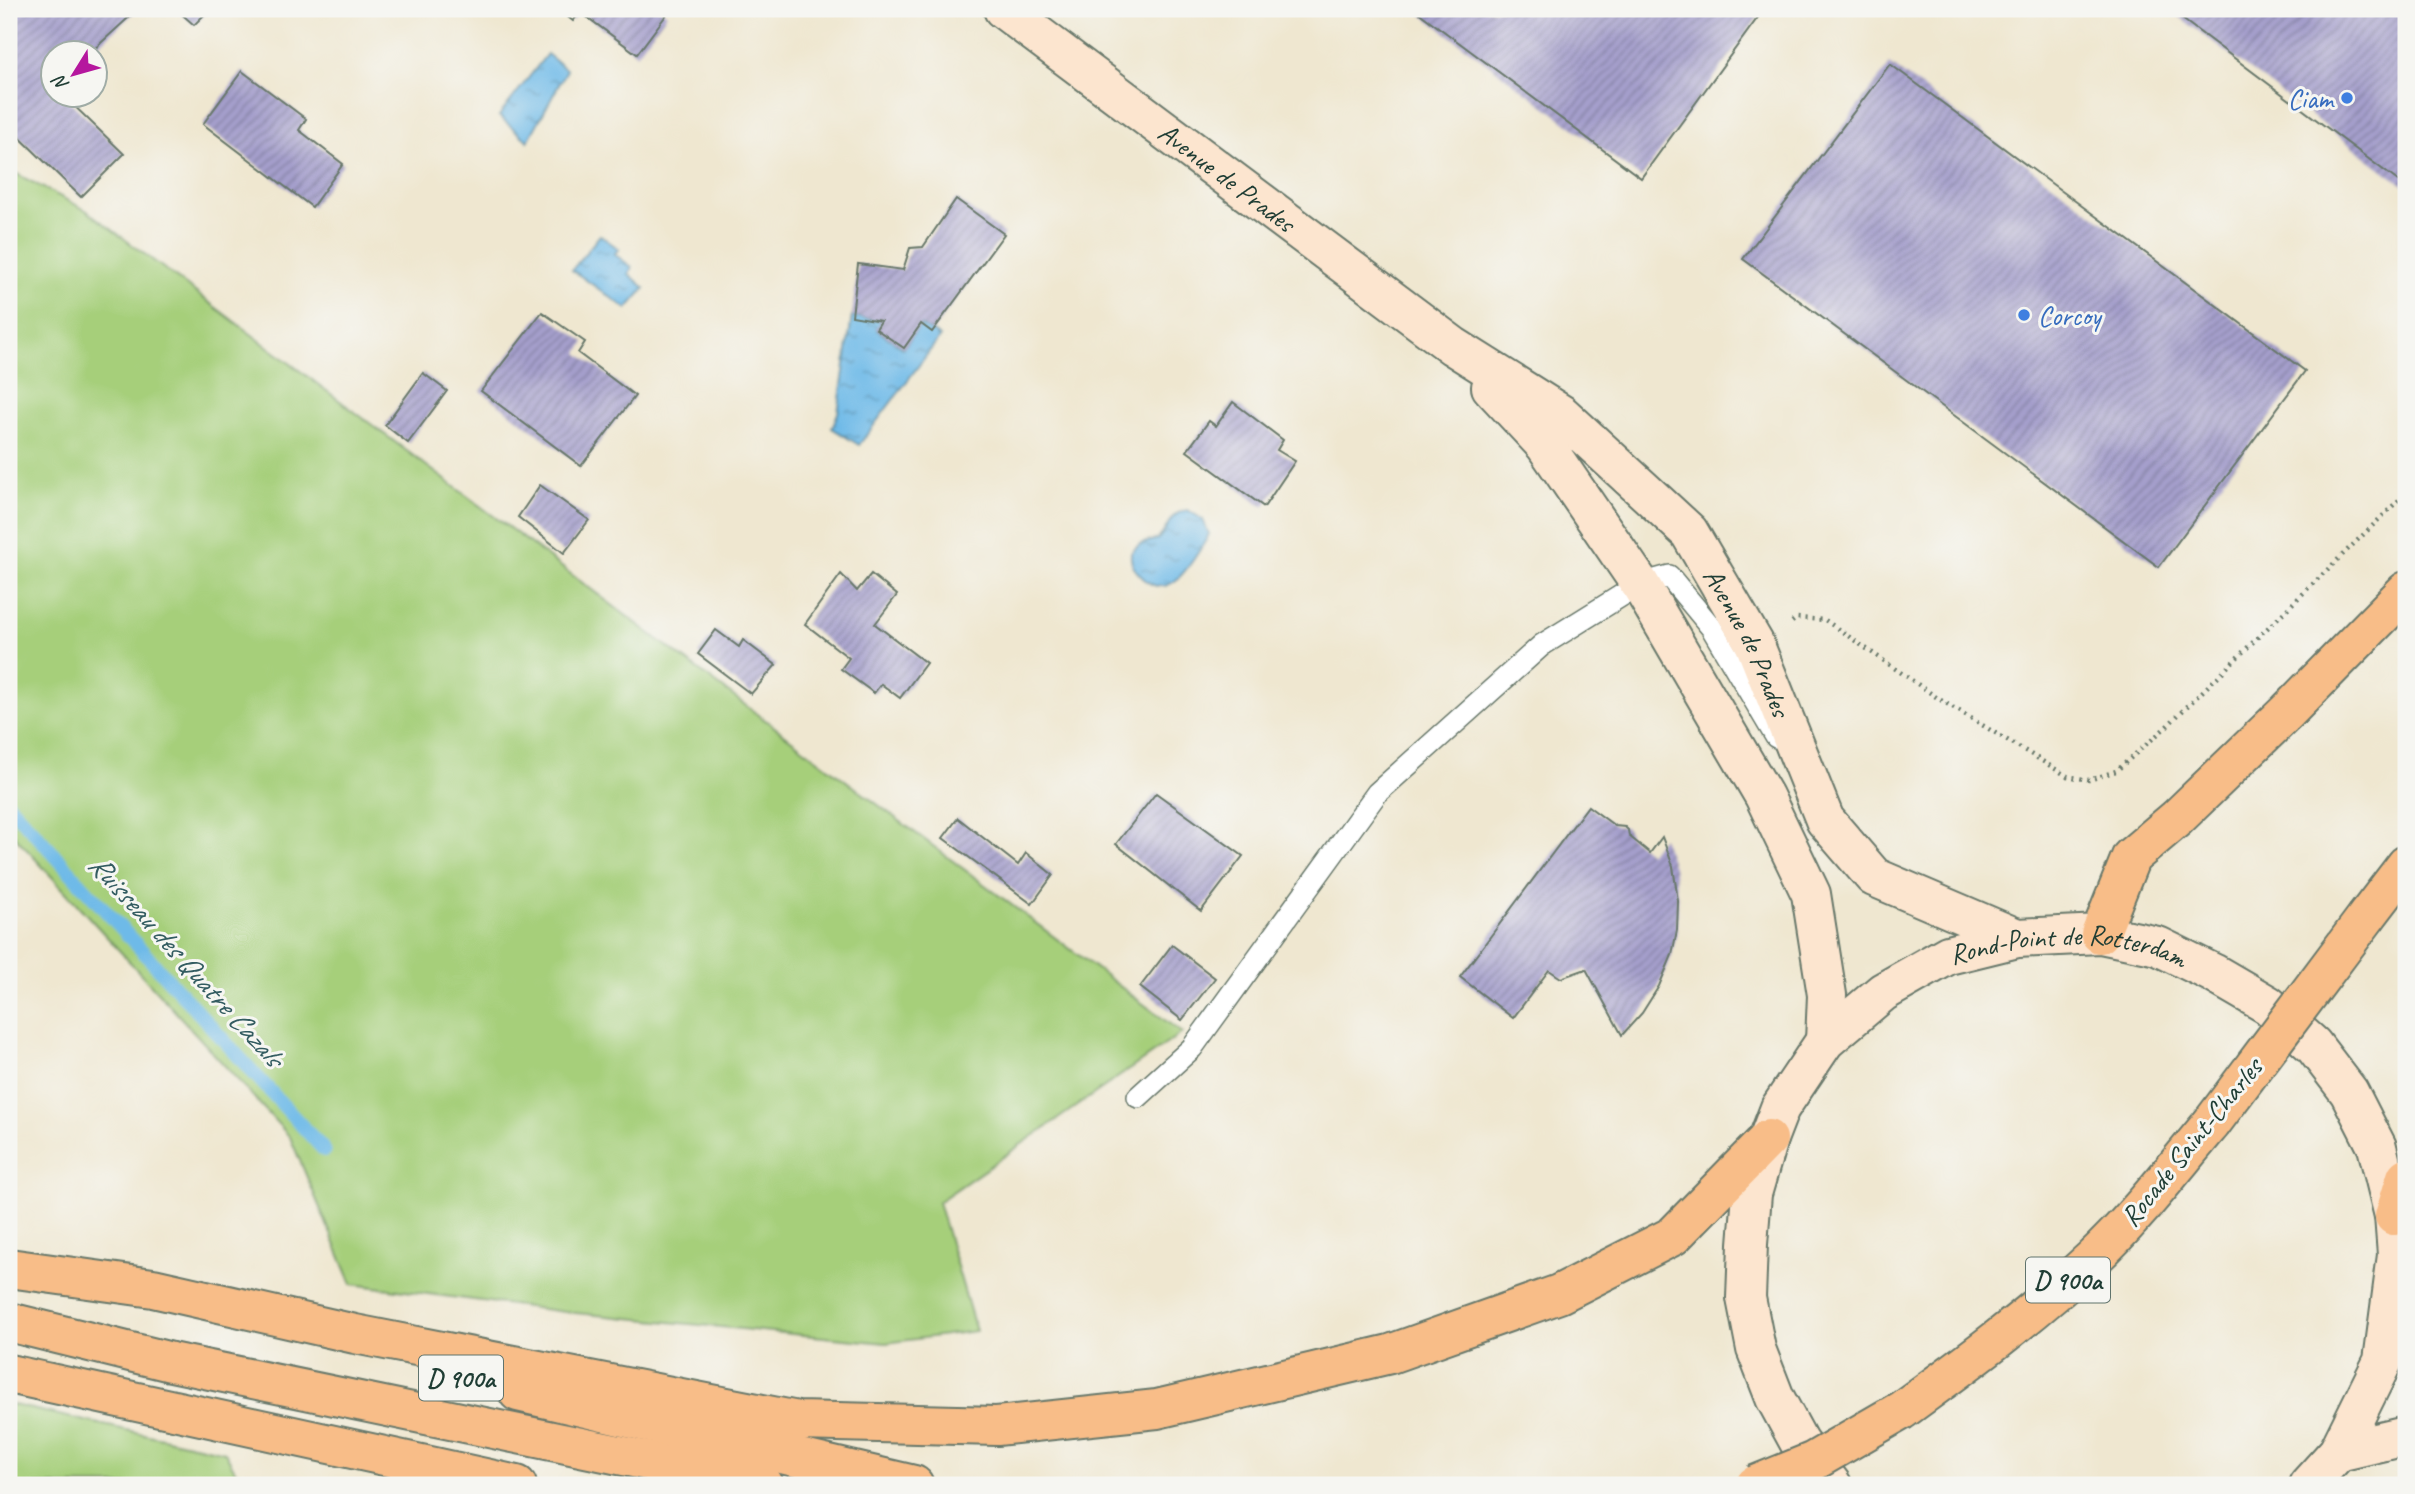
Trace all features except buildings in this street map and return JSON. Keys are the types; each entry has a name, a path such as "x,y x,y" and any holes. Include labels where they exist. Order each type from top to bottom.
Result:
{"main road":[{"name":"Avenue de Prades","path":"1003,9 1453,346 1560,414 1689,532 1754,643 1825,820 1874,877 2017,938"},
{"name":"Avenue de Prades","path":"1453,346 1545,445 1640,584 1764,796 1811,894 1827,995 1825,1041"},
{"path":"2101,934 2131,857 2177,818 2288,711 2406,591"},
{"name":"Rocade Saint-Charles","path":"1755,1485 1814,1461 1902,1410 2022,1320 2092,1259 2155,1191 2211,1124 2406,864"},
{"name":"Rond-Point de Rotterdam","path":"1832,1485 1799,1442 1775,1398 1756,1349 1746,1298 1752,1194 1780,1108 1825,1041 1883,992 1948,955 2017,938 2101,934 2158,946 2213,973 2267,1005 2313,1045 2349,1092 2376,1147 2394,1216 2402,1261 2383,1361 2338,1452 2308,1485"},
{"path":"9,1268 153,1288 355,1334 797,1421 997,1426 1170,1406 1390,1354 1559,1294 1673,1237 1768,1139"},
{"path":"2394,1216 2406,1177"},
{"name":"D 900a","path":"9,1268 800,1460 914,1485"},
{"name":"D 900a","path":"9,1322 184,1365 764,1485"},
{"path":"9,1347 641,1485"},
{"path":"9,1374 517,1485"},
{"path":"2338,1452 2406,1436"}],"lane":[{"path":"1138,1097 1192,1048 1377,793 1542,645 1640,584 1669,576 1711,627 1825,820"}],"path":[{"path":"1754,643 1797,618 1825,620 1939,699 2067,776 2089,780 2116,771 2166,727 2406,494"}],"green space":[{"path":"9,170 86,210 1182,1033 938,1202 976,1331 886,1343 565,1312 352,1284 290,1137 9,830"},
{"path":"9,1404 225,1452 243,1485 9,1485"}],"water":[{"path":"547,54 567,70 528,141 499,116"},
{"path":"600,235 619,249 614,254 632,267 629,274 645,288 627,309 572,270"},
{"path":"852,316 881,321 877,330 903,348 921,324 940,337 859,445 832,428 838,413"},
{"path":"1188,510 1203,520 1209,534 1180,577 1162,586 1152,585 1135,569 1131,553 1140,544 1158,539 1173,517"}],"waterway":[{"name":"Ruisseau des Quatre Cazals","path":"9,805 324,1150"}],"place":[{"name":"Ciam","path":"2347,98"},
{"name":"Corcoy","path":"2024,315"}]}
